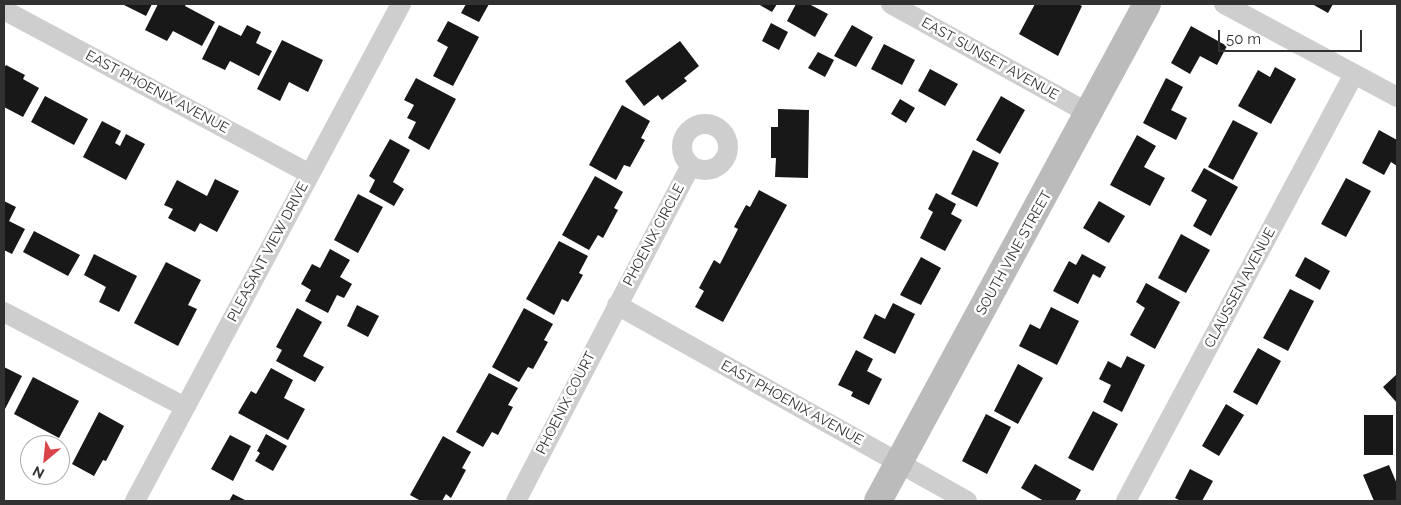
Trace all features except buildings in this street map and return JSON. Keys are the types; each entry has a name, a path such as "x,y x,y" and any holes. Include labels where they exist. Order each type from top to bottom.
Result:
{"street":[{"name":"PLEASANT VIEW DRIVE","path":"135,501 401,4"},
{"name":"SOUTH VINE STREET","path":"878,501 1090,114 1147,4"},
{"path":"1224,4 1397,97"},
{"name":"EAST SUNSET AVENUE","path":"901,6 1090,114"},
{"name":"EAST PHOENIX AVENUE","path":"4,10 310,174"},
{"name":"CLAUSSEN AVENUE","path":"1126,501 1354,74"},
{"name":"PHOENIX CIRCLE","path":"617,305 691,165"},
{"name":"EAST PHOENIX AVENUE","path":"617,305 967,501"},
{"name":"PHOENIX COURT","path":"516,501 617,305"},
{"path":"4,312 185,407"}]}
